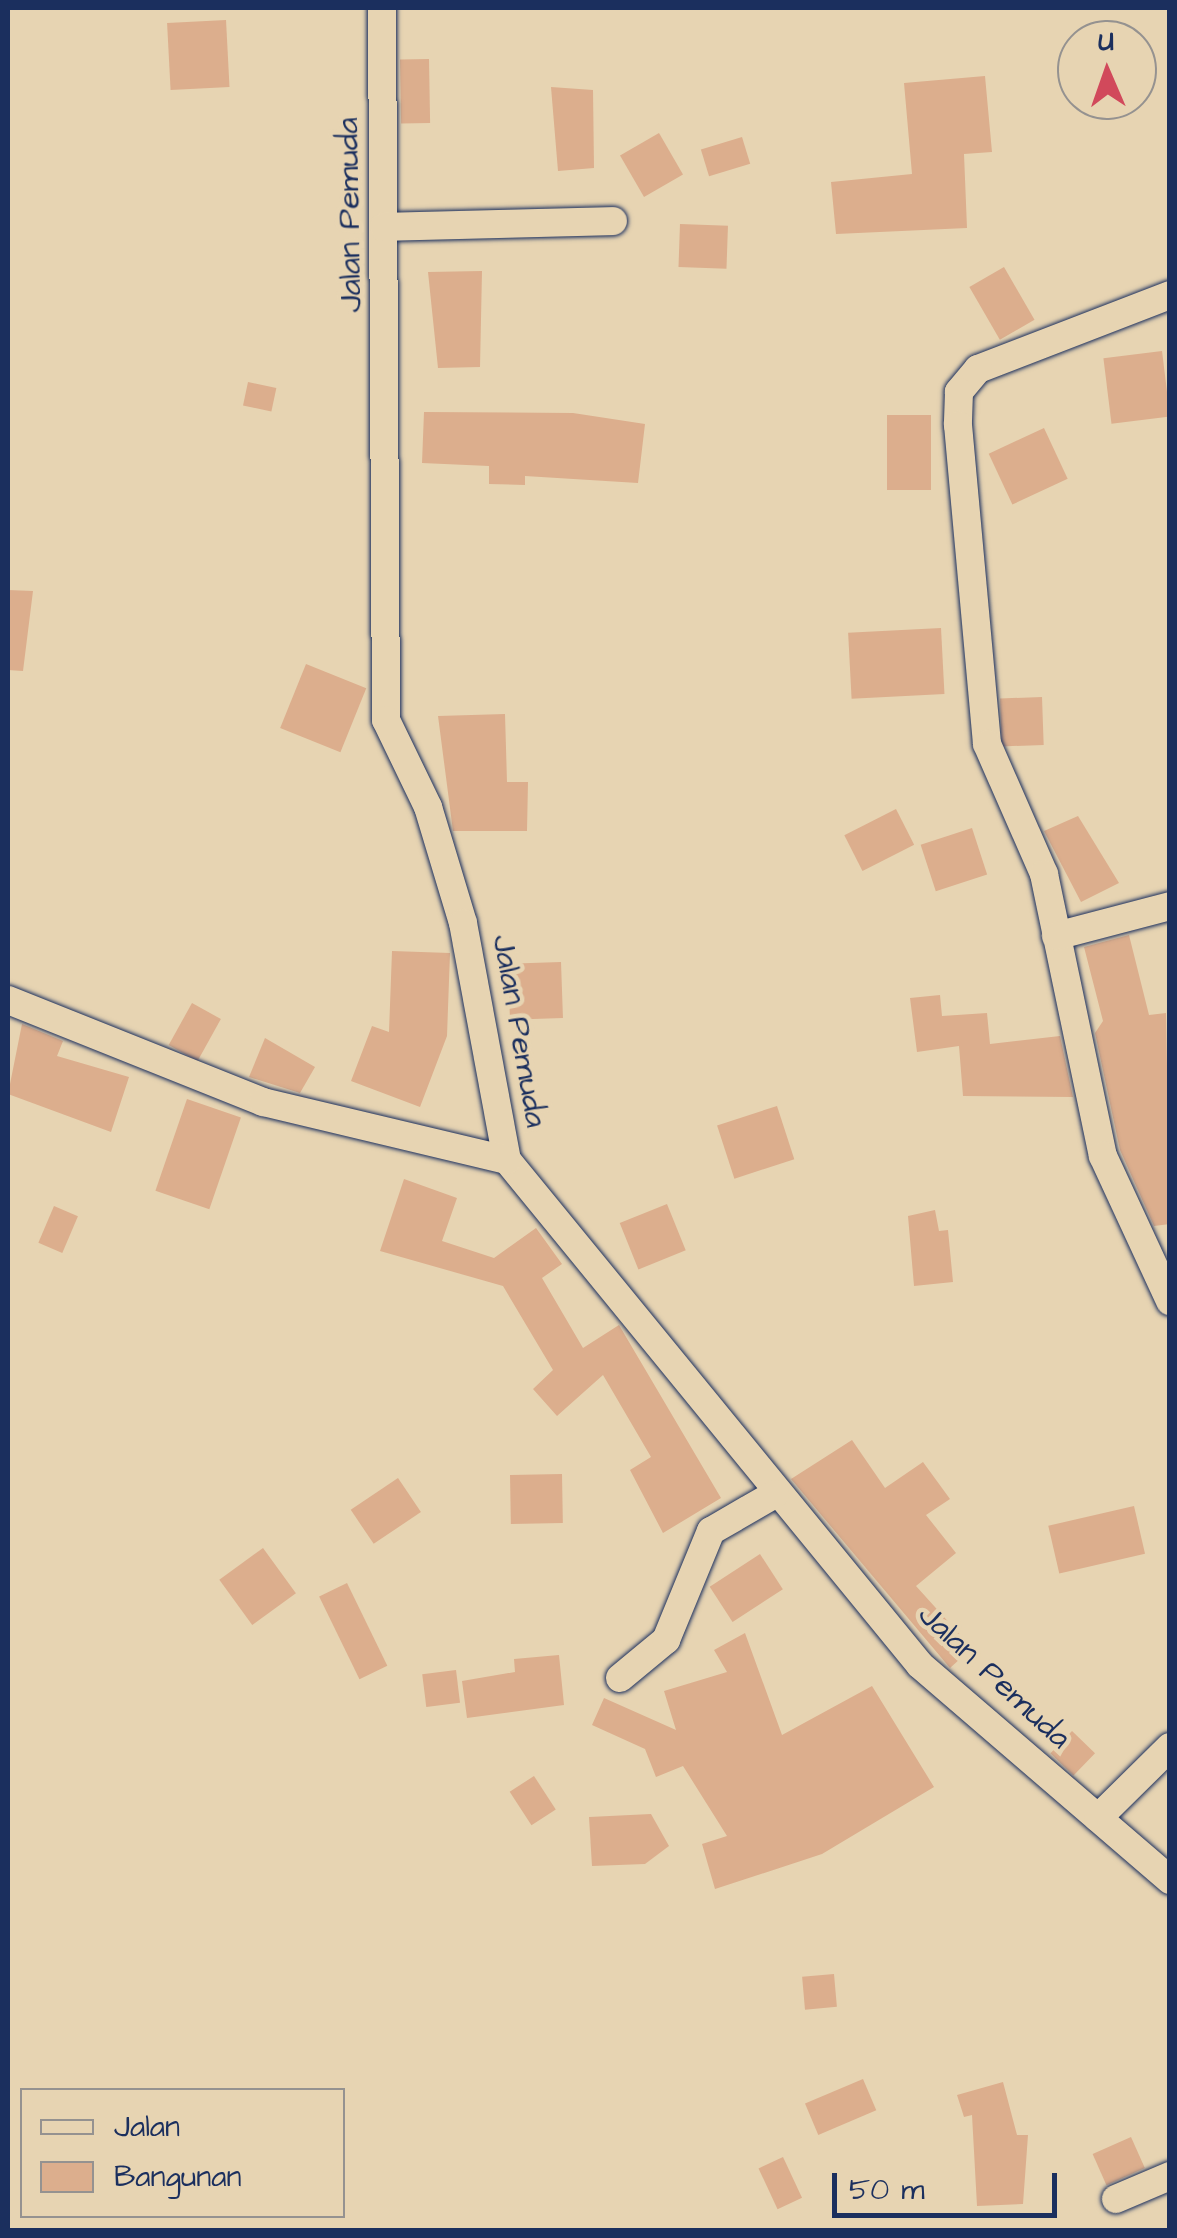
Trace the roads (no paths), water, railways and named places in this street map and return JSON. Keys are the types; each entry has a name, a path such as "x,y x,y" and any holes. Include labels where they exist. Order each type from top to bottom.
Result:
{"street":[{"name":"Jalan Pemuda","path":"382,8 386,720 428,807 463,922 507,1160 775,1494 920,1665 1170,1880"},
{"path":"384,227 613,221"},
{"path":"1170,295 993,361 959,392 987,744 1044,874 1102,1156 1170,1301"},
{"path":"1056,936 1170,906"},
{"path":"8,1000 263,1102 507,1160"},
{"path":"620,1678 666,1640 711,1532 775,1494"},
{"path":"1098,1818 1170,1746"},
{"path":"1116,2199 1170,2176"}]}
